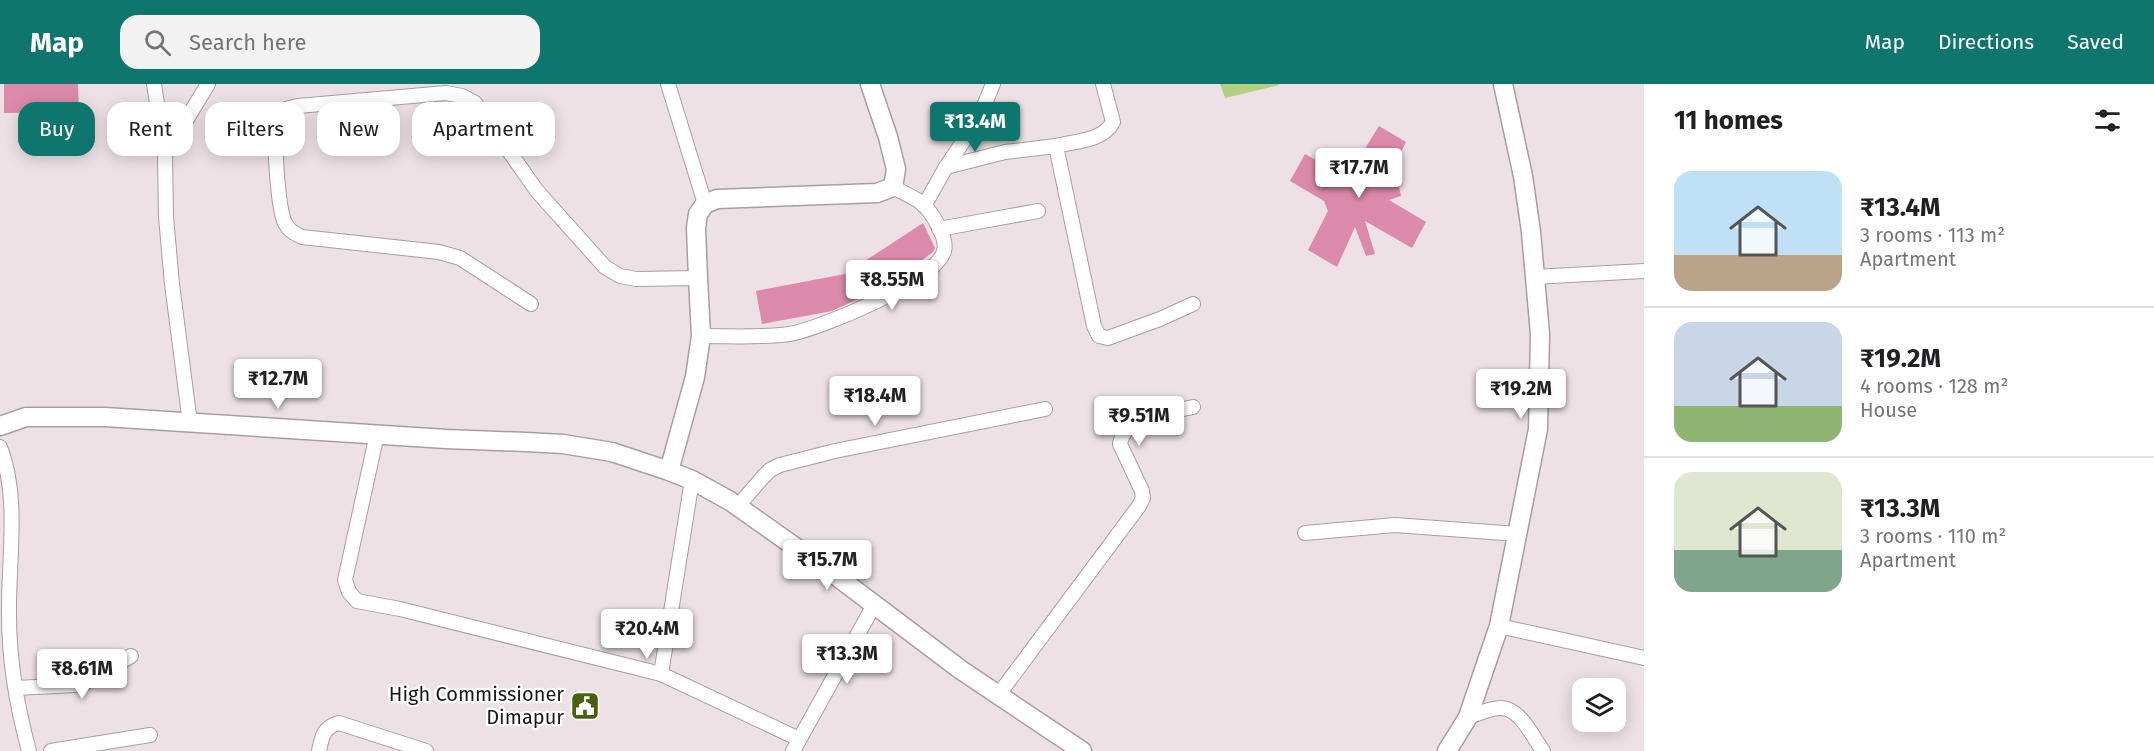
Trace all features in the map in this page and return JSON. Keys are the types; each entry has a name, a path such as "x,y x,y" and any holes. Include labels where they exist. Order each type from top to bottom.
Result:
{"street":[{"path":"154,84 157,102"},
{"path":"193,109 208,84"},
{"path":"668,84 705,204"},
{"path":"870,84 896,169 893,187"},
{"path":"924,206 946,167 979,118 993,84"},
{"path":"946,167 1005,152 1056,146 1101,135 1109,130 1113,122 1103,84"},
{"path":"1447,751 1468,717 1499,626 1538,429 1540,334 1531,232 1523,176 1503,84"},
{"path":"531,304 460,258 439,252 302,237 292,232 284,221 280,204 274,133 277,118 281,112 298,106 446,93 462,96 475,103 537,191 605,267 620,276 636,279 698,278"},
{"path":"1056,146 1094,326 1099,336 1108,338 1193,304"},
{"path":"165,156 166,217 170,262 190,423"},
{"path":"669,471 695,377 701,336 696,228 698,214 705,204 717,199 732,198 877,193 893,187"},
{"path":"701,336 759,337 791,333 831,322 898,290 939,262 944,251 945,238 939,228 924,206 893,187"},
{"path":"939,228 1038,211"},
{"path":"1534,277 1644,271"},
{"path":"999,694 1140,506 1143,498 1142,491 1120,444 1126,430 1139,421 1193,407"},
{"path":"738,506 763,477 780,465 835,451 1045,410"},
{"path":"0,416 105,417 571,445 612,452 692,480 738,506 961,670 1082,751"},
{"path":"0,426 26,417"},
{"path":"377,434 345,580 349,591 357,601 400,609 661,674 796,745 874,605"},
{"path":"0,447 10,486 9,618 16,688 29,751"},
{"path":"661,674 692,480"},
{"path":"1305,533 1395,525 1518,534"},
{"path":"1499,626 1644,658"},
{"path":"16,688 75,685 88,681 130,656"},
{"path":"1468,717 1498,708 1510,709 1518,716 1544,751"},
{"path":"319,751 323,732 331,725 339,723 426,751"},
{"path":"51,751 150,735"}],"shaded area":[{"path":"1220,84 1278,84 1279,85 1225,98"}],"building":[{"path":"4,84 78,84 79,102 18,102 18,113 4,113"},
{"path":"1379,126 1406,142 1385,184 1398,182 1401,196 1389,200 1426,222 1412,248 1365,221 1375,254 1366,256 1355,227 1337,267 1308,250 1328,211 1324,201 1290,181 1305,154 1339,173 1351,171"},
{"path":"923,223 935,248 933,252 890,284 832,311 762,324 756,291 845,274"}],"place":[{"name":"High Commissioner Dimapur","path":"585,706"}]}
